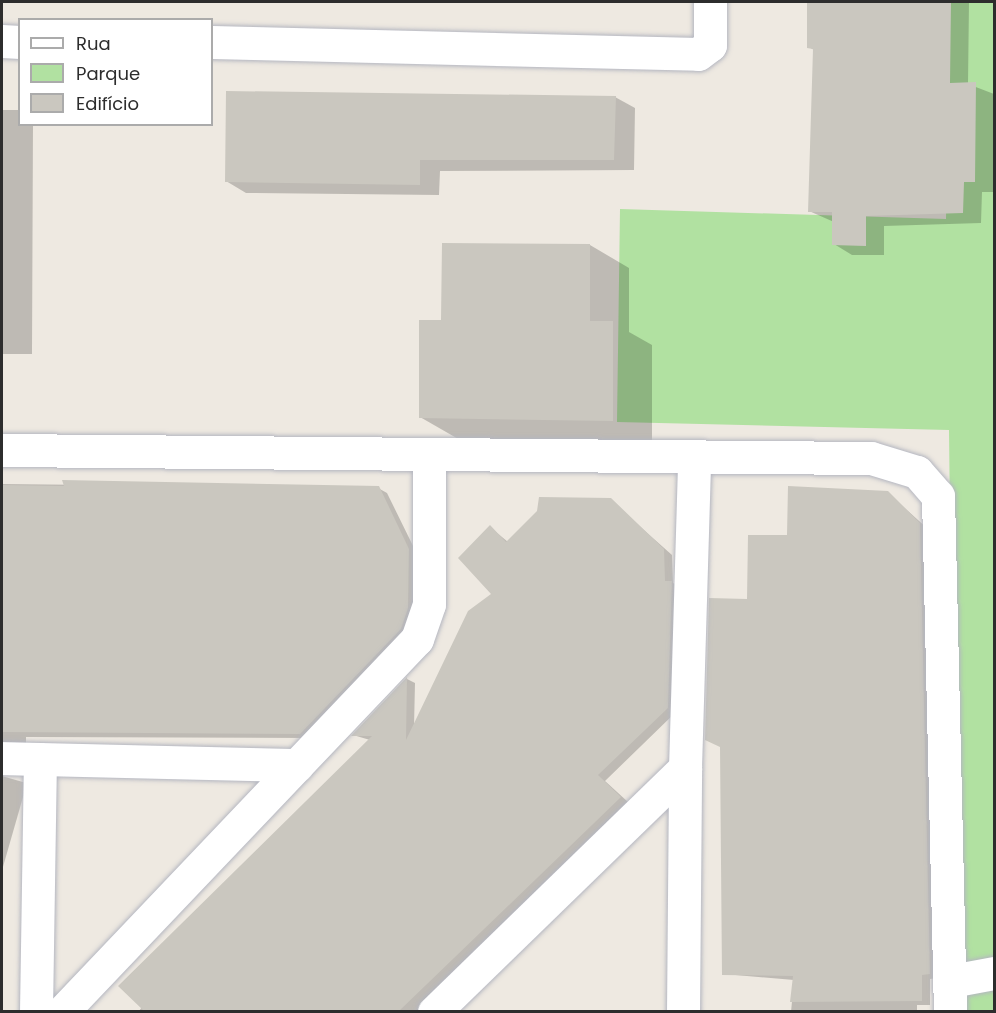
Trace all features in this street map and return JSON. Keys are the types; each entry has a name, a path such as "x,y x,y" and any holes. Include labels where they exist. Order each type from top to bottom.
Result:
{"street":[{"path":"213,42 698,54 710,45 710,2"},
{"path":"2,41 18,42"},
{"path":"2,450 694,460 871,458 917,472 938,496 951,996 994,973"},
{"path":"62,1011 417,639 426,622 429,457"},
{"path":"683,1011 685,768 694,460"},
{"path":"2,758 297,765"},
{"path":"36,1011 39,759"},
{"path":"434,1011 685,768"},
{"path":"434,1011 445,1011"}],"green space":[{"path":"949,2 994,2 994,959 955,967 949,430 617,422 620,209 946,219"},
{"path":"994,985 994,1011 955,1011 955,992"}],"building":[{"path":"807,2 951,2 950,83 976,82 975,182 964,182 963,213 866,216 866,246 832,245 832,212 808,212 813,49 807,48"},
{"path":"226,91 616,96 614,160 420,160 420,185 225,182"},
{"path":"442,243 590,244 590,321 613,321 613,421 419,418 419,320 441,320"},
{"path":"62,480 379,486 409,549 408,608 401,629 300,734 2,732 2,485 64,486"},
{"path":"788,486 888,491 920,523 930,974 922,975 922,1001 790,1002 793,976 722,975 720,747 705,740 709,598 747,599 748,535 787,535"},
{"path":"539,497 611,498 664,549 665,581 672,581 668,708 598,775 621,797 399,1011 144,1011 118,986 372,736 351,736 407,677 406,740 468,611 491,594 458,558 490,525 506,542 537,511"}]}
